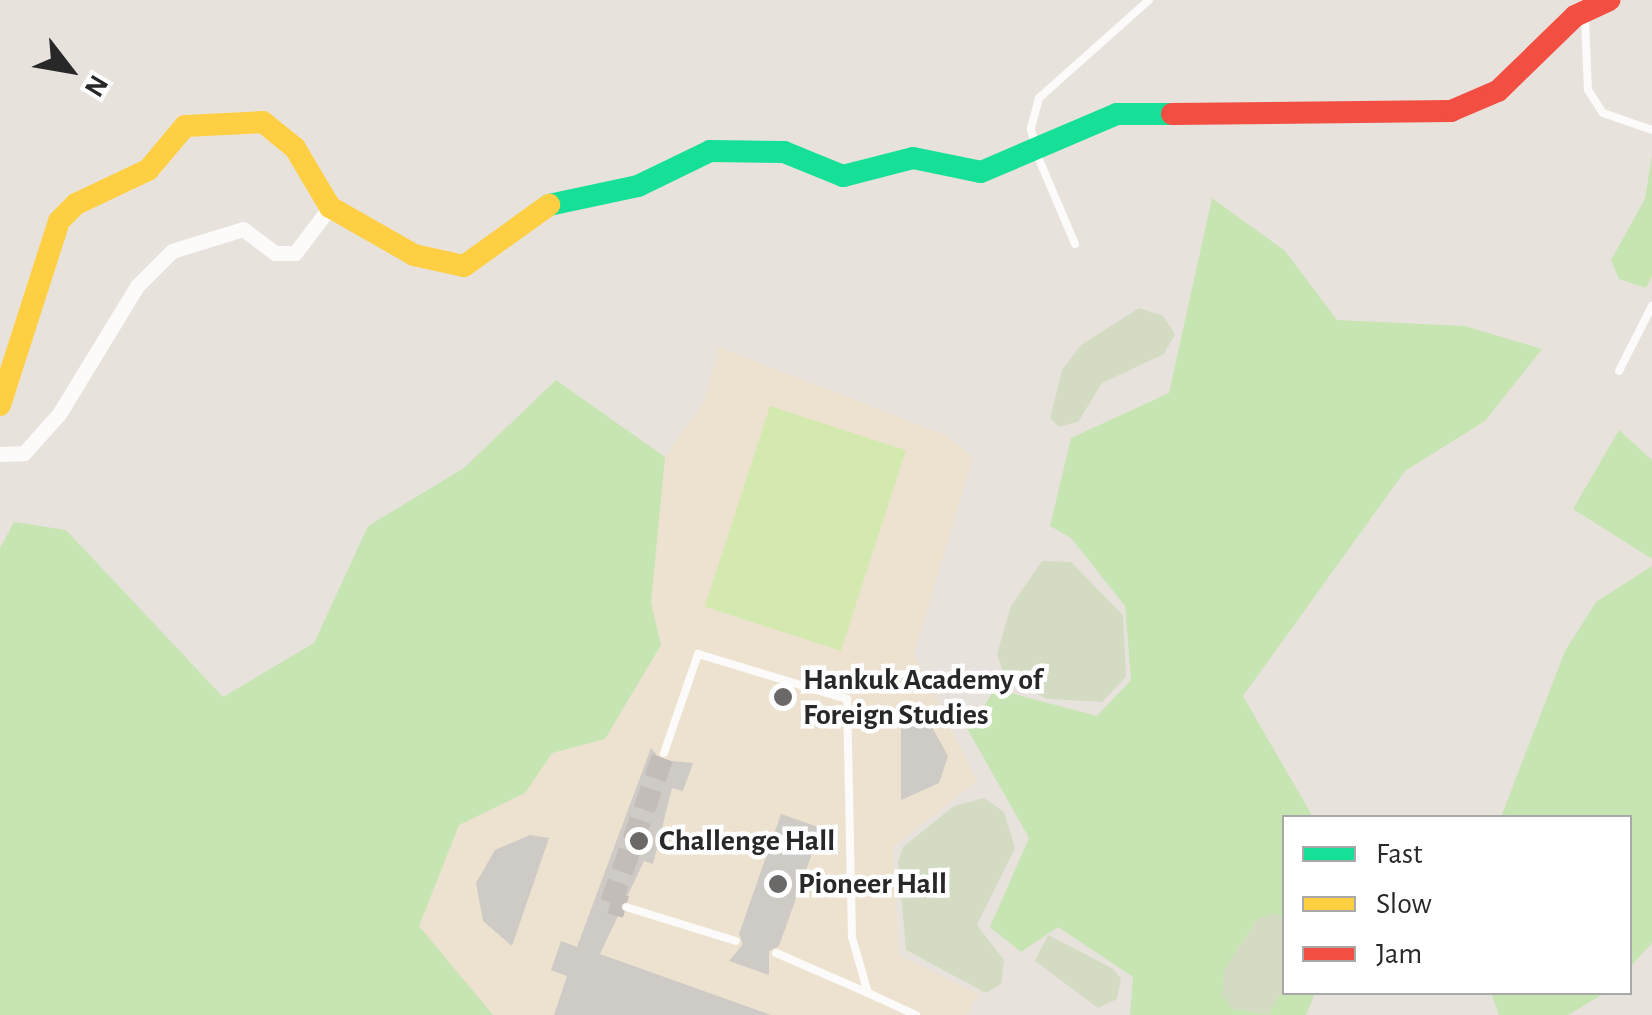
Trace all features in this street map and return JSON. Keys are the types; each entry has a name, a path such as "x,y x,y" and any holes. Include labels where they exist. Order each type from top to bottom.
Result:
{"street":[{"path":"0,405 59,221 76,204 148,170 176,130 263,122 295,148 330,207 414,254 464,266 560,198 638,186 710,151 784,152 843,176 913,158 981,172 1036,152 1117,114 1451,112 1498,92 1586,4 1610,0"},
{"path":"0,454 24,453 59,414 137,286 172,252 242,229 275,253 295,253 330,207"}],"lane":[{"path":"1076,244 1036,152 1032,128 1047,87 1114,39 1148,0"},
{"path":"1586,4 1588,90 1603,114 1652,130"},
{"path":"1619,371 1652,306"},
{"path":"664,753 698,654 847,699 852,937 868,993"},
{"path":"626,908 736,941"},
{"path":"776,953 916,1015"}],"shaded area":[{"name":"Hankuk Academy of Foreign Studies","path":"719,347 945,435 973,457 914,654 977,781 893,847 899,955 979,994 967,1015 493,1015 419,926 459,825 525,793 552,753 605,739 661,646 651,603 665,457 705,400"}],"green space":[{"path":"1652,155 1652,276 1646,288 1619,279 1611,260 1645,199"},
{"path":"1212,198 1285,251 1337,320 1465,326 1542,349 1485,421 1405,471 1243,696 1312,815 1282,815 1282,995 1314,995 1306,1015 1130,1015 1133,977 1058,927 1021,952 990,927 1029,838 968,730 995,689 1097,716 1131,680 1125,606 1071,538 1050,526 1071,438 1169,393"},
{"path":"1139,308 1163,316 1175,334 1164,354 1102,383 1078,422 1059,427 1050,418 1062,370 1081,345"},
{"path":"556,380 665,457 651,603 661,645 605,739 552,753 525,793 459,825 419,926 493,1015 0,1015 0,548 14,522 66,530 223,697 314,643 368,526 464,468"},
{"path":"770,406 906,450 841,651 705,607"},
{"path":"1619,430 1652,460 1652,559 1573,509"},
{"path":"1042,561 1071,562 1123,615 1126,677 1102,702 1047,699 1005,678 997,654 1011,606"},
{"path":"1652,566 1652,943 1632,965 1632,815 1502,815 1565,651 1596,602"},
{"path":"984,798 1004,812 1015,848 977,925 1004,960 1001,984 986,993 906,950 898,862 903,847 954,806"},
{"path":"1275,913 1282,918 1282,992 1268,1015 1232,1009 1222,994 1224,969 1257,919"},
{"path":"1048,935 1112,968 1121,978 1117,999 1098,1008 1035,961"},
{"path":"1492,995 1602,995 1568,1015 1499,1015"}],"building":[{"path":"901,712 928,720 948,756 939,783 901,800"},
{"path":"651,748 661,760 693,763 683,791 672,788 653,864 644,861 600,954 771,1015 554,1015 567,976 551,970 561,941 577,947"},
{"name":"Pioneer Hall","path":"781,814 821,828 779,946 769,951 769,975 729,961 743,944 739,934"},
{"path":"530,835 549,838 512,946 483,921 476,883 495,850"}],"tunnel":[{"path":"626,907 611,903 664,753"}],"traffic: fast":[{"path":"549,205 638,186 710,151 784,152 843,176 913,158 981,172 1117,114 1172,114"}],"traffic: slow":[{"path":"0,405 59,221 76,204 148,170 185,126 263,122 295,148 330,207 414,255 464,266 549,205"}],"traffic: jam":[{"path":"1172,114 1451,111 1498,91 1575,16 1610,0"}],"place":[{"name":"Hankuk Academy of Foreign Studies","path":"783,697"},
{"name":"Challenge Hall","path":"639,841"},
{"name":"Pioneer Hall","path":"778,884"}]}
